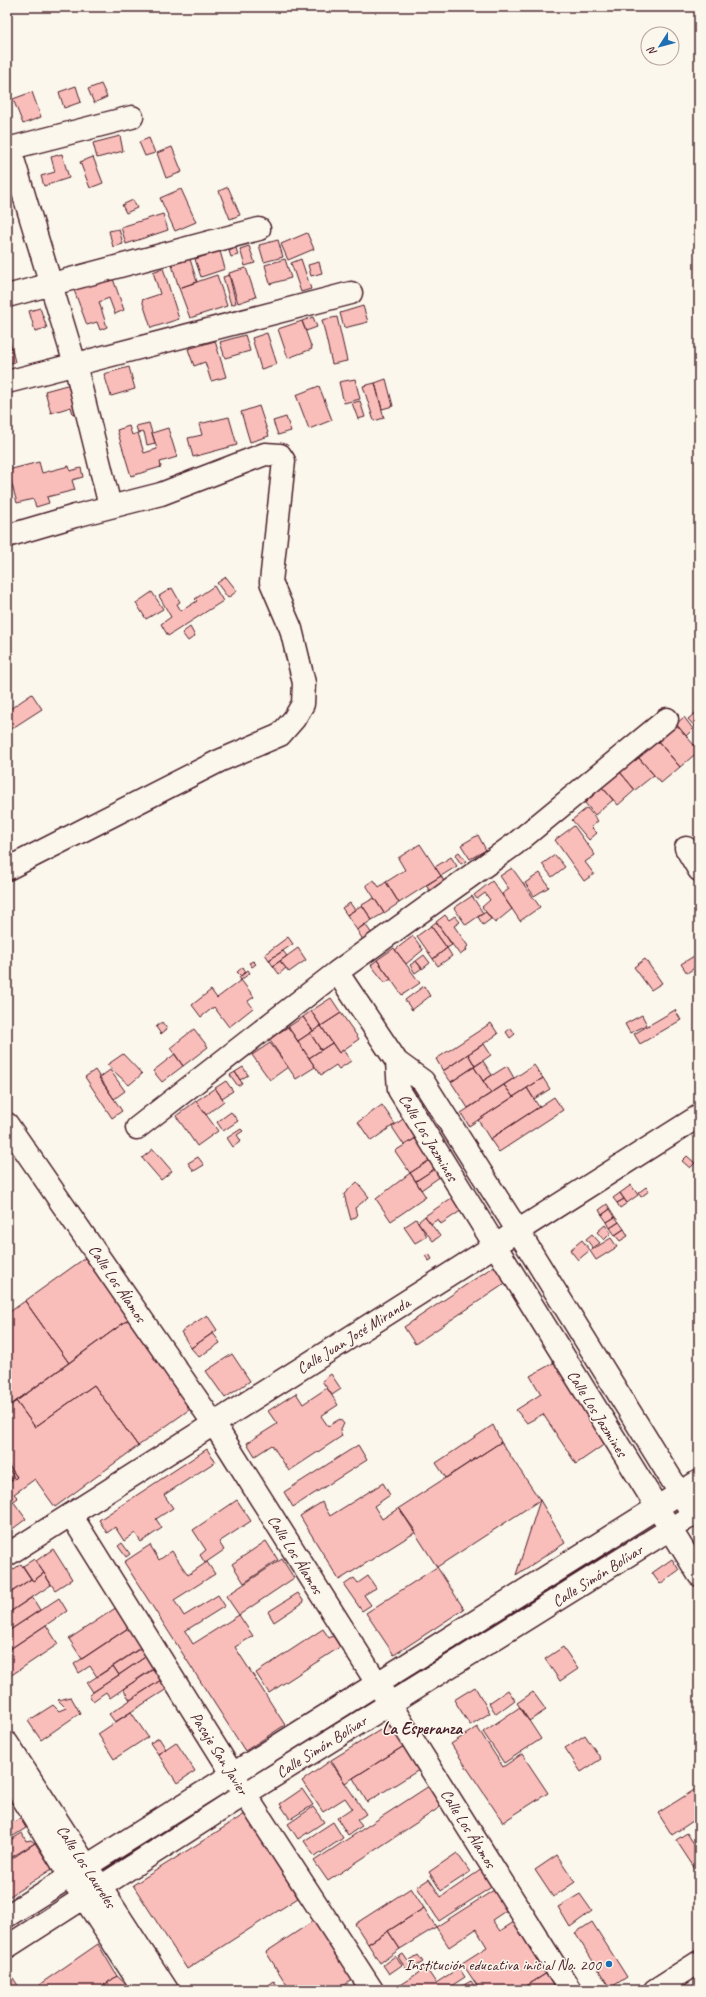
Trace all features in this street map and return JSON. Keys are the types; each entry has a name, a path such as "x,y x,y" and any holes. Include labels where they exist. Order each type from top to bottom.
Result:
{"street":[{"path":"110,506 75,364 8,149 132,117"},
{"path":"7,296 259,229"},
{"path":"7,382 350,293"},
{"path":"7,536 110,506 161,494 264,454 276,454 283,458 271,582 291,630 304,683 303,704 294,719 280,735 219,762 7,869"},
{"path":"136,1128 337,972 515,844 667,718"},
{"path":"686,848 699,870"},
{"path":"337,972 397,1062"},
{"name":"Calle Los Jazmines","path":"397,1062 423,1081 518,1231 680,1494 697,1516"},
{"name":"Calle Los Jazmines","path":"397,1062 399,1090 699,1575"},
{"name":"Calle Juan José Miranda","path":"7,1555 699,1116"},
{"name":"Calle Los Álamos","path":"8,1125 214,1424 391,1703 570,1990"},
{"name":"Calle Simón Bolívar","path":"7,1916 78,1870 657,1509 699,1481"},
{"name":"Pasaje San Javier","path":"71,1515 245,1794 372,1990"},
{"name":"Calle Simón Bolívar","path":"7,1947 245,1794 670,1530 697,1516"},
{"name":"Calle Los Laureles","path":"7,1743 78,1870 92,1892 144,1990"},
{"name":"Calle Los Laureles","path":"7,1772 78,1870"},
{"name":"Calle Los Laureles","path":"92,1892 167,1990"},
{"path":"655,1990 699,1962"}],"building":[{"path":"101,84 107,97 94,103 88,89"},
{"path":"76,86 81,102 64,108 59,92"},
{"path":"32,92 41,117 23,124 13,99"},
{"path":"120,136 123,151 97,158 93,143"},
{"path":"149,138 155,153 145,156 139,142"},
{"path":"172,147 182,172 166,178 157,153"},
{"path":"62,154 69,178 44,186 41,176 55,172 51,157"},
{"path":"93,157 103,183 90,188 80,162"},
{"path":"228,187 240,215 230,219 219,191"},
{"path":"181,189 196,222 175,231 160,198"},
{"path":"133,200 137,208 126,213 122,205"},
{"path":"163,214 168,230 126,244 121,227"},
{"path":"119,229 123,244 113,247 109,231"},
{"path":"307,233 314,249 288,260 281,244"},
{"path":"278,240 283,257 264,262 259,245"},
{"path":"249,246 255,263 245,266 240,249"},
{"path":"236,248 238,255 231,257 229,251"},
{"path":"220,251 225,269 201,277 195,259"},
{"path":"190,259 197,282 179,288 172,265"},
{"path":"285,259 291,278 270,284 265,265"},
{"path":"301,259 311,289 301,292 291,263"},
{"path":"319,262 322,273 311,276 308,265"},
{"path":"163,268 179,319 151,328 142,300 160,294 153,272"},
{"path":"246,268 256,297 238,303 229,273"},
{"path":"217,275 227,306 190,318 179,288"},
{"path":"229,275 236,303 231,305 223,277"},
{"path":"112,276 124,310 115,314 109,298 99,302 107,327 100,330 97,322 87,325 74,290"},
{"path":"363,306 368,322 344,328 340,313"},
{"path":"40,308 47,328 35,331 29,311"},
{"path":"313,317 317,327 306,331 302,321"},
{"path":"337,317 347,361 332,364 322,320"},
{"path":"302,321 312,349 288,358 278,329"},
{"path":"7,330 15,362 7,364"},
{"path":"267,333 277,364 261,369 252,338"},
{"path":"245,335 250,351 225,358 220,342"},
{"path":"215,341 226,377 211,381 205,362 194,366 188,349"},
{"path":"129,367 135,389 111,396 104,374"},
{"path":"355,379 360,399 344,403 339,382"},
{"path":"386,379 393,406 382,409 375,383"},
{"path":"74,383 82,411 73,414 71,407 51,413 45,391"},
{"path":"375,383 384,418 374,421 363,386"},
{"path":"319,386 332,420 309,429 296,395"},
{"path":"360,401 365,417 358,419 352,403"},
{"path":"259,406 269,436 250,442 241,412"},
{"path":"229,417 237,445 193,457 188,438 202,435 199,424"},
{"path":"286,417 291,431 278,435 273,421"},
{"path":"149,423 155,443 147,445 144,432 138,433 136,426"},
{"path":"129,426 132,435 138,433 144,453 157,449 152,433 168,428 177,457 160,462 161,467 131,476 117,430"},
{"path":"39,462 42,473 69,466 70,471 81,468 83,477 72,480 75,490 47,497 49,503 36,507 33,499 17,503 8,470"},
{"path":"226,577 237,591 228,598 217,583"},
{"path":"214,586 223,601 168,636 161,624 171,617 159,596 172,588 180,602 177,604 181,611 197,601 195,599"},
{"path":"152,592 163,609 146,619 136,603"},
{"path":"190,627 195,636 188,641 182,633"},
{"path":"32,694 42,709 11,729 7,724 7,711"},
{"path":"698,711 699,713 699,731 688,719"},
{"path":"684,717 693,729 686,736 676,724"},
{"path":"676,724 699,751 680,767 657,740"},
{"path":"657,740 680,767 661,783 638,757"},
{"path":"638,757 654,775 635,790 620,772"},
{"path":"620,772 635,790 618,805 602,787"},
{"path":"602,787 613,800 595,815 585,803"},
{"path":"587,808 598,821 591,827 597,833 589,840 572,820"},
{"path":"574,826 595,855 585,862 594,874 584,881 555,840"},
{"path":"478,835 486,850 470,859 461,845"},
{"path":"420,844 441,876 399,903 386,882 405,870 398,858"},
{"path":"459,852 466,861 461,864 455,855"},
{"path":"555,855 565,867 552,877 542,864"},
{"path":"451,857 457,866 441,876 435,867"},
{"path":"512,868 540,907 520,921 502,894 509,889 500,876"},
{"path":"540,873 549,887 534,896 525,883"},
{"path":"441,876 445,883 431,893 426,885"},
{"path":"374,880 379,887 386,882 399,903 384,913 366,885"},
{"path":"492,881 512,909 495,923 482,907 490,900 485,893 477,899 474,895"},
{"path":"472,896 483,913 466,925 454,908"},
{"path":"374,898 384,913 372,920 362,905"},
{"path":"350,903 355,910 347,915 342,908"},
{"path":"362,905 372,920 357,930 347,915"},
{"path":"486,912 491,919 483,925 478,917"},
{"path":"445,915 449,920 455,916 460,922 454,926 468,946 466,948 467,950 460,955 436,922"},
{"path":"436,922 452,945 447,948 431,926"},
{"path":"365,924 372,934 363,940 357,930"},
{"path":"431,926 447,948 433,959 417,936"},
{"path":"413,936 423,950 406,964 395,950"},
{"path":"288,937 293,944 269,960 265,954"},
{"path":"298,948 306,960 289,972 280,961"},
{"path":"394,948 420,983 402,995 377,960"},
{"path":"447,948 452,956 438,966 433,959"},
{"path":"283,951 287,956 273,966 269,960"},
{"path":"699,953 699,965 687,973 681,964"},
{"path":"424,955 430,963 422,969 416,961"},
{"path":"645,959 662,983 651,990 634,967"},
{"path":"377,960 391,979 385,983 371,965"},
{"path":"253,961 256,964 252,967 249,963"},
{"path":"280,961 286,968 279,974 273,966"},
{"path":"416,961 422,968 415,973 410,965"},
{"path":"243,967 246,972 241,976 237,972"},
{"path":"248,970 250,973 241,980 239,977"},
{"path":"241,980 254,997 248,1001 253,1008 229,1027 214,1007 201,1017 192,1005 211,990 217,998"},
{"path":"424,986 430,996 412,1010 405,1000"},
{"path":"331,998 341,1013 321,1026 311,1011"},
{"path":"675,1010 681,1020 640,1044 634,1034"},
{"path":"311,1011 321,1026 313,1031 303,1017"},
{"path":"341,1013 359,1039 339,1053 321,1026"},
{"path":"642,1015 647,1025 630,1033 625,1024"},
{"path":"303,1017 313,1031 298,1041 288,1027"},
{"path":"162,1022 167,1029 161,1034 156,1027"},
{"path":"491,1023 498,1034 443,1071 436,1059"},
{"path":"321,1026 332,1043 321,1050 310,1033"},
{"path":"288,1027 315,1067 296,1079 269,1039"},
{"path":"511,1028 515,1034 510,1038 506,1032"},
{"path":"194,1029 208,1047 183,1066 170,1048"},
{"path":"310,1033 321,1050 309,1058 298,1041"},
{"path":"270,1043 288,1067 270,1080 252,1055"},
{"path":"332,1043 339,1053 343,1050 351,1061 339,1069 336,1065 321,1075 309,1058"},
{"path":"484,1044 491,1055 475,1066 468,1054"},
{"path":"123,1054 142,1074 129,1085 107,1065"},
{"path":"175,1054 183,1066 162,1082 153,1071"},
{"path":"468,1054 475,1066 451,1082 443,1071"},
{"path":"483,1061 492,1075 483,1081 474,1067"},
{"path":"534,1065 543,1078 513,1097 504,1085"},
{"path":"507,1066 514,1078 491,1093 483,1081"},
{"path":"243,1067 248,1075 240,1080 235,1072"},
{"path":"474,1067 491,1093 468,1108 451,1082"},
{"path":"95,1070 122,1111 112,1118 85,1077"},
{"path":"110,1070 125,1091 114,1099 99,1078"},
{"path":"235,1072 242,1083 238,1086 230,1075"},
{"path":"543,1078 550,1089 534,1099 527,1088"},
{"path":"226,1081 233,1091 222,1098 215,1088"},
{"path":"504,1085 513,1097 469,1126 461,1113"},
{"path":"215,1088 224,1101 206,1115 196,1101"},
{"path":"527,1088 539,1107 490,1139 478,1120"},
{"path":"554,1097 563,1110 499,1152 490,1139"},
{"path":"196,1101 218,1131 197,1146 176,1116"},
{"path":"382,1105 395,1124 371,1141 358,1122"},
{"path":"231,1112 238,1121 223,1131 217,1122"},
{"path":"403,1119 416,1138 404,1145 392,1127"},
{"path":"241,1129 243,1131 237,1135 241,1141 233,1147 227,1138"},
{"path":"416,1138 430,1160 410,1173 395,1151"},
{"path":"153,1149 172,1171 161,1180 142,1158"},
{"path":"687,1156 695,1163 690,1168 682,1161"},
{"path":"198,1157 204,1165 194,1171 188,1163"},
{"path":"430,1160 436,1168 416,1181 410,1173"},
{"path":"436,1168 441,1176 421,1190 416,1181"},
{"path":"410,1173 426,1197 391,1221 376,1199"},
{"path":"357,1182 369,1197 355,1208 357,1216 351,1220 344,1194"},
{"path":"631,1185 638,1195 627,1203 620,1193"},
{"path":"646,1187 649,1191 641,1197 638,1193"},
{"path":"620,1193 624,1199 617,1203 613,1198"},
{"path":"453,1197 462,1210 441,1224 438,1219 431,1224 425,1216"},
{"path":"624,1199 627,1203 620,1208 617,1203"},
{"path":"607,1204 610,1209 602,1215 599,1210"},
{"path":"610,1209 615,1217 607,1222 602,1215"},
{"path":"425,1216 440,1236 433,1241 418,1222"},
{"path":"615,1217 619,1222 610,1228 607,1222"},
{"path":"416,1219 427,1236 415,1243 404,1227"},
{"path":"619,1222 624,1229 615,1235 610,1228"},
{"path":"605,1225 611,1233 604,1240 597,1232"},
{"path":"624,1229 628,1236 620,1241 615,1235"},
{"path":"592,1234 600,1243 593,1248 586,1239"},
{"path":"611,1238 617,1247 596,1260 590,1251"},
{"path":"582,1240 590,1250 578,1260 570,1250"},
{"path":"429,1254 432,1259 429,1261 425,1256"},
{"path":"85,1258 129,1319 69,1363 25,1301"},
{"path":"497,1264 509,1281 415,1344 404,1327"},
{"path":"25,1301 69,1363 7,1408 7,1314"},
{"path":"207,1315 217,1330 191,1348 181,1332"},
{"path":"129,1319 193,1407 138,1446 94,1385 35,1427 16,1401"},
{"path":"213,1333 220,1343 199,1357 191,1348"},
{"path":"232,1354 250,1381 225,1398 206,1371"},
{"path":"555,1362 608,1442 576,1464 543,1414 527,1423 516,1410 541,1394 530,1376"},
{"path":"331,1374 341,1389 332,1395 322,1381"},
{"path":"94,1385 138,1446 55,1507 35,1479 14,1494 18,1498 7,1506 7,1484 17,1477 7,1463 7,1408 16,1401 35,1427"},
{"path":"327,1388 338,1405 321,1416 328,1426 340,1419 344,1424 340,1430 342,1436 289,1471 272,1445 255,1456 247,1443 277,1424 268,1411 296,1393 303,1404"},
{"path":"493,1425 501,1442 446,1478 436,1463"},
{"path":"501,1442 540,1500 437,1567 399,1508"},
{"path":"358,1445 367,1460 293,1507 284,1492"},
{"path":"207,1449 215,1462 164,1495 173,1508 156,1519 162,1528 141,1542 135,1533 124,1541 115,1527 107,1533 99,1520"},
{"path":"7,1463 17,1477 7,1484"},
{"path":"7,1466 14,1477 7,1482"},
{"path":"383,1483 390,1495 374,1506 382,1519 399,1508 416,1532 339,1580 300,1516 322,1502 330,1516"},
{"path":"237,1500 251,1521 219,1542 224,1550 205,1563 200,1555 206,1550 193,1530"},
{"path":"540,1500 565,1543 516,1575"},
{"path":"13,1501 26,1519 7,1533 7,1506"},
{"path":"266,1541 278,1560 244,1583 232,1564"},
{"path":"122,1543 130,1554 126,1557 118,1546"},
{"path":"150,1545 159,1560 172,1551 188,1575 207,1562 215,1574 174,1600 184,1616 218,1595 225,1606 185,1631 193,1644 239,1615 253,1636 235,1647 285,1725 245,1751 124,1562"},
{"path":"53,1549 72,1579 55,1590 36,1561"},
{"path":"34,1559 44,1573 33,1581 23,1566"},
{"path":"282,1559 294,1578 239,1615 226,1596"},
{"path":"672,1559 679,1570 660,1584 652,1573"},
{"path":"21,1564 31,1579 7,1595 7,1574"},
{"path":"437,1567 464,1609 394,1655 366,1613"},
{"path":"44,1573 51,1585 7,1614 7,1595 31,1579 33,1581"},
{"path":"368,1576 376,1588 364,1595 371,1605 362,1611 344,1585 354,1578 358,1583"},
{"path":"298,1593 304,1602 274,1622 268,1612"},
{"path":"32,1597 40,1610 7,1632 7,1614"},
{"path":"59,1598 67,1611 7,1651 7,1632"},
{"path":"120,1605 133,1625 82,1659 69,1639"},
{"path":"46,1625 58,1644 7,1678 7,1651"},
{"path":"128,1628 141,1648 97,1677 90,1666 79,1673 74,1664"},
{"path":"323,1629 329,1638 333,1636 340,1647 269,1693 256,1673"},
{"path":"143,1646 148,1655 119,1675 113,1666"},
{"path":"563,1647 578,1669 560,1681 545,1659"},
{"path":"151,1653 158,1665 110,1698 106,1692 93,1701 89,1695"},
{"path":"113,1666 119,1675 93,1692 87,1683"},
{"path":"157,1667 164,1678 130,1700 123,1689"},
{"path":"164,1678 170,1687 115,1722 109,1714"},
{"path":"475,1687 490,1713 470,1725 454,1700"},
{"path":"508,1690 515,1700 496,1714 489,1703"},
{"path":"533,1692 546,1710 529,1721 517,1703"},
{"path":"71,1697 80,1713 41,1740 28,1721 53,1705 59,1711 66,1708 58,1700"},
{"path":"520,1707 541,1739 504,1763 483,1732"},
{"path":"131,1712 148,1737 114,1759 98,1734"},
{"path":"390,1724 404,1746 345,1783 331,1760"},
{"path":"477,1727 503,1767 522,1754 548,1793 503,1822 451,1744"},
{"path":"585,1735 601,1759 581,1772 565,1748"},
{"path":"159,1738 166,1749 158,1754 150,1743"},
{"path":"176,1742 195,1771 177,1783 158,1754"},
{"path":"404,1746 419,1770 367,1802 353,1778"},
{"path":"330,1761 366,1814 357,1820 362,1826 348,1835 337,1818 352,1808 345,1798 323,1812 302,1781"},
{"path":"429,1786 442,1806 328,1881 314,1861"},
{"path":"699,1787 699,1817 672,1835 658,1813"},
{"path":"302,1789 313,1805 290,1819 280,1804"},
{"path":"313,1807 324,1822 298,1839 288,1824"},
{"path":"245,1814 298,1898 187,1969 133,1885"},
{"path":"20,1818 26,1828 7,1840 7,1827"},
{"path":"333,1822 343,1838 315,1857 304,1841"},
{"path":"22,1833 26,1841 31,1840 35,1843 7,1860 7,1842"},
{"path":"687,1833 699,1852 699,1875 676,1840"},
{"path":"35,1843 52,1869 7,1898 7,1862"},
{"path":"457,1853 470,1872 441,1891 429,1872"},
{"path":"557,1855 575,1882 553,1897 535,1870"},
{"path":"482,1869 493,1886 439,1921 417,1887 429,1879 441,1897"},
{"path":"411,1888 424,1908 368,1944 355,1924"},
{"path":"494,1890 507,1910 492,1920 500,1931 514,1922 547,1973 520,1990 480,1990 462,1963 487,1947 476,1929 449,1947 436,1927"},
{"path":"580,1894 592,1911 570,1927 558,1907"},
{"path":"424,1908 436,1927 400,1949 388,1931"},
{"path":"315,1920 353,1980 336,1990 290,1990 266,1952"},
{"path":"592,1922 627,1977 610,1988 575,1933"},
{"path":"388,1931 400,1949 380,1963 368,1944"},
{"path":"98,1944 117,1976 97,1990 44,1990 40,1984"},
{"path":"403,1954 412,1967 407,1970 398,1957"},
{"path":"418,1955 423,1962 415,1967 410,1960"},
{"path":"395,1956 402,1965 389,1974 383,1965"},
{"path":"426,1968 436,1983 459,1968 465,1977 445,1990 397,1990 395,1988"},
{"path":"7,1969 21,1990 7,1990"},
{"path":"547,1973 558,1990 520,1990"},
{"path":"117,1976 131,1989 97,1990"},
{"path":"274,1981 280,1990 262,1990"},
{"path":"471,1981 477,1990 455,1990"}],"place":[{"name":"Institución educativa inicial No. 200","path":"609,1964"}],"district":[{"name":"La Esperanza","path":"422,1728"}]}
